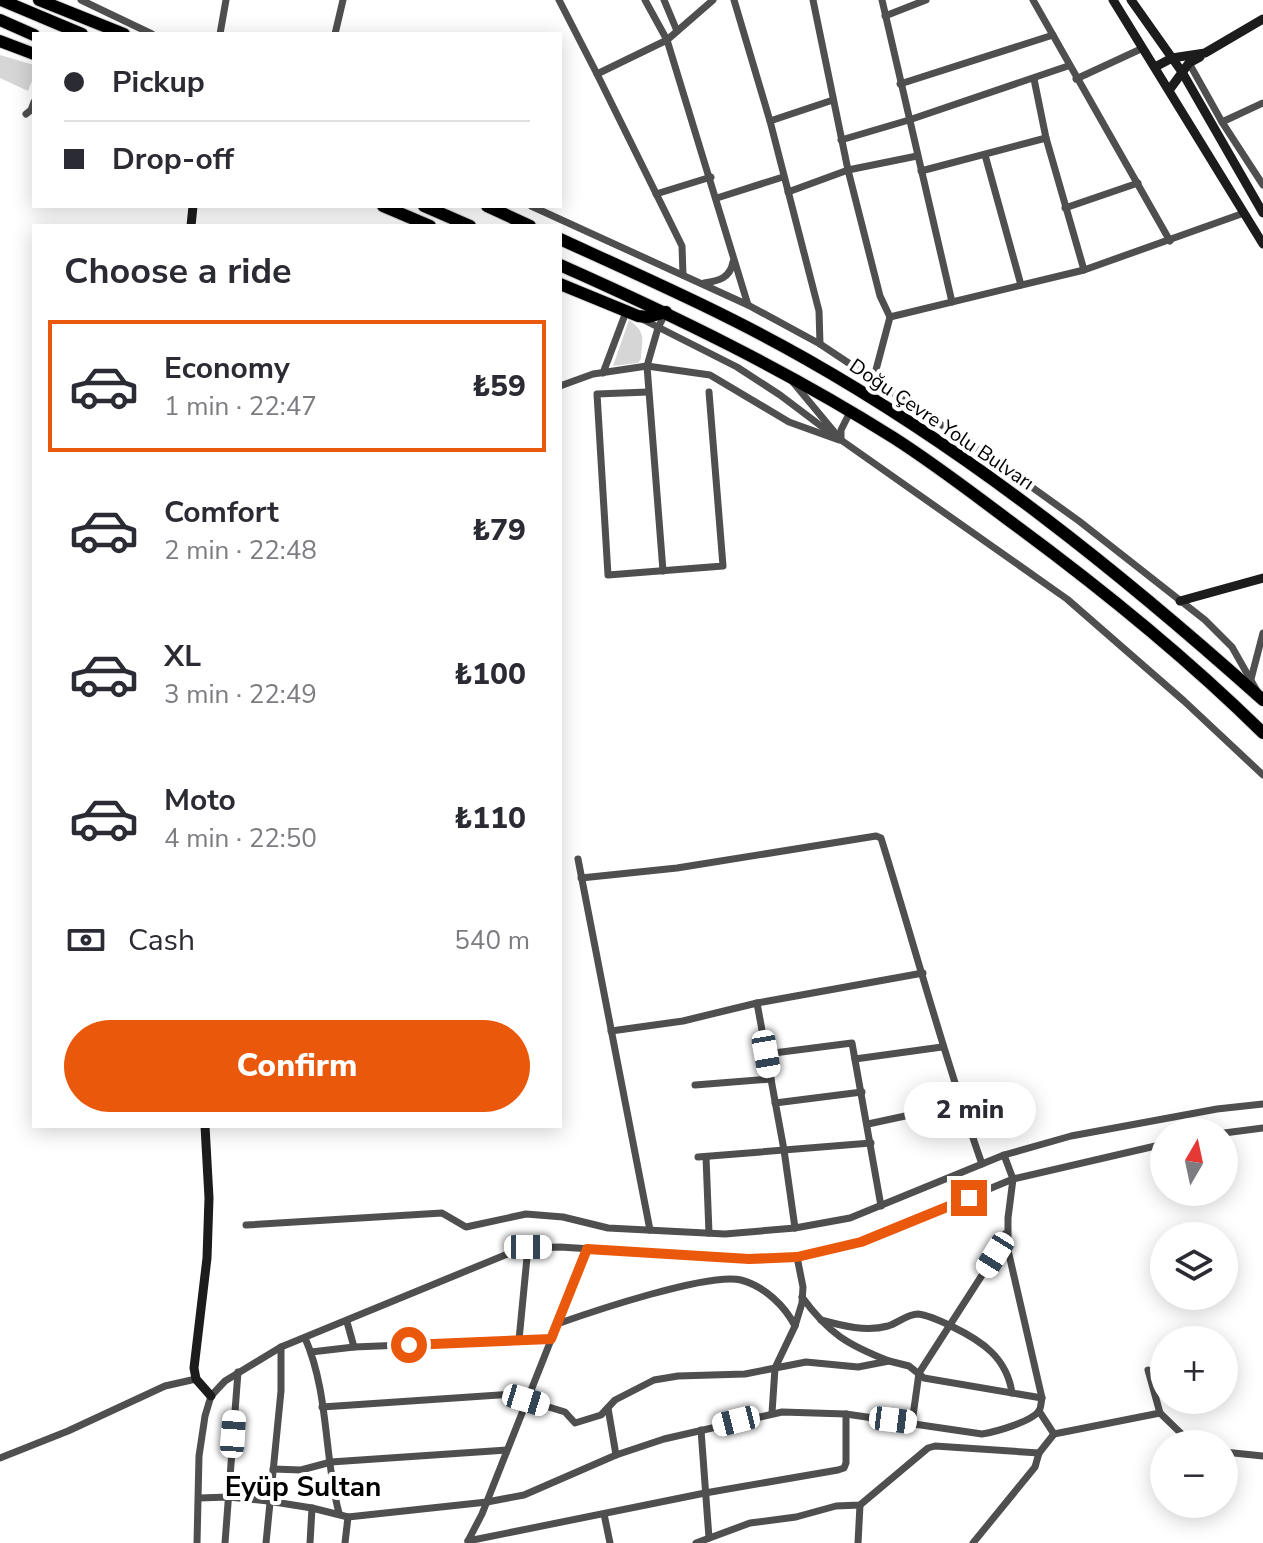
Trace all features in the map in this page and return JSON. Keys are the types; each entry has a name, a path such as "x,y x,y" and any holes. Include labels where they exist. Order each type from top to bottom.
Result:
{"highway":[{"path":"1,0 77,32"},
{"path":"39,0 56,4 119,32"},
{"path":"0,20 32,34"},
{"path":"0,41 32,53"},
{"path":"388,208 425,224"},
{"path":"429,208 465,224"},
{"path":"491,208 526,224"},
{"name":"Doğu Çevre Yolu Bulvarı","path":"562,240 776,343 841,379 919,429 1098,558 1263,700"},
{"name":"Doğu Çevre Yolu Bulvarı","path":"562,266 666,312 785,374 947,474 1093,583 1210,683 1263,733"},
{"path":"562,285 632,314 648,317 666,312"}],"main road":[{"path":"1113,0 1263,244"},
{"path":"1131,0 1182,72 1263,213"},
{"path":"1170,89 1189,63 1263,19"},
{"path":"1155,67 1172,58 1205,53"},
{"path":"1180,601 1263,578"},
{"path":"205,1128 209,1198 207,1258 194,1368 196,1379 211,1396"}],"street":[{"path":"81,0 99,4 148,32"},
{"path":"220,32 226,0"},
{"path":"335,32 343,0"},
{"path":"559,0 682,246 683,275"},
{"path":"645,0 667,40 748,305"},
{"path":"664,0 677,31"},
{"path":"597,74 667,40 713,0"},
{"path":"734,0 770,121 819,311 820,344"},
{"path":"813,0 848,170 880,296 890,317 873,381"},
{"path":"882,0 952,302"},
{"path":"885,16 926,0"},
{"path":"1033,0 1170,241"},
{"path":"900,84 1053,35"},
{"path":"1076,79 1143,48"},
{"path":"1189,63 1263,185"},
{"path":"841,140 1068,66"},
{"path":"1034,79 1046,138 1084,270"},
{"path":"770,121 833,100"},
{"path":"1222,122 1263,103"},
{"path":"26,114 32,107"},
{"path":"921,171 1046,138"},
{"path":"985,155 1021,285"},
{"path":"788,192 848,170 917,156"},
{"path":"656,194 711,177"},
{"path":"717,198 783,177"},
{"path":"1065,208 1138,183"},
{"path":"535,208 748,305 820,344 1010,471 1205,620 1232,647 1263,700"},
{"path":"890,317 1084,270 1244,213"},
{"path":"701,283 716,282 725,277 731,271 734,260"},
{"path":"663,571 647,366 666,312"},
{"path":"603,373 632,314 737,367 841,440"},
{"path":"562,385 603,373 647,366 710,375 789,422 841,440"},
{"name":"Doğu Çevre Yolu Bulvarı","path":"785,374 841,440 1067,599 1263,775"},
{"path":"648,392 597,394 608,575 723,566 709,392"},
{"path":"841,440 841,430 850,412"},
{"path":"1251,679 1263,633"},
{"path":"581,878 677,868 876,836 881,838 923,973 942,1047 982,1164"},
{"path":"578,859 650,1230"},
{"path":"611,1031 683,1021 757,1003 923,973"},
{"path":"757,1003 795,1228"},
{"path":"766,1054 852,1043 881,1206"},
{"path":"855,1059 942,1047"},
{"path":"695,1085 771,1079"},
{"path":"775,1103 862,1092"},
{"path":"868,1124 961,1104"},
{"path":"246,1225 442,1213 466,1227 526,1214 563,1217 608,1228 709,1233 795,1228 850,1218 1004,1155 1071,1136 1217,1109 1263,1104"},
{"path":"1238,1131 1263,1128"},
{"path":"709,1233 702,1157 871,1143"},
{"path":"197,1543 199,1456 211,1396 238,1372 281,1347 528,1247 749,1259 797,1257 861,1242 1013,1179 1150,1147"},
{"path":"199,1498 268,1501 348,1517 524,1495 616,1455 772,1413 822,1411 982,1434 1031,1418 1039,1411 1042,1398 1008,1250 1013,1179 1004,1155"},
{"path":"912,1423 919,1373 995,1255 1007,1231"},
{"path":"519,1340 528,1247"},
{"path":"467,1542 487,1502 587,1249"},
{"path":"772,1413 775,1368 795,1326 802,1297 797,1257"},
{"path":"557,1324 689,1284 728,1278 743,1280 765,1292 787,1311 795,1326"},
{"path":"802,1297 832,1332 853,1347 909,1366 924,1378 1042,1398"},
{"path":"821,1320 873,1329 918,1314 950,1325 979,1339 1000,1360 1011,1383 1012,1393"},
{"path":"347,1322 354,1347"},
{"path":"305,1338 311,1352 322,1407 339,1513"},
{"path":"311,1352 354,1347 551,1339"},
{"path":"266,1543 281,1391 281,1347"},
{"path":"322,1407 528,1397 565,1412 575,1423 601,1415 615,1400 654,1380 745,1374 806,1362 858,1367 889,1361"},
{"path":"1148,1370 1150,1377"},
{"path":"225,1543 238,1372"},
{"path":"0,1458 68,1431 165,1386 196,1379"},
{"path":"608,1408 616,1455"},
{"path":"1039,1411 1054,1434"},
{"path":"467,1542 844,1468 846,1414"},
{"path":"973,1543 1035,1467 1039,1453 1054,1434 1155,1414"},
{"path":"1161,1414 1178,1430"},
{"path":"701,1430 709,1538"},
{"path":"696,1543 750,1523 796,1517 836,1506 860,1505 928,1448 976,1447 1039,1453"},
{"path":"273,1469 301,1470 331,1462 507,1450"},
{"path":"1238,1453 1263,1456"},
{"path":"858,1543 860,1505"},
{"path":"310,1543 312,1508"},
{"path":"604,1514 610,1543"},
{"path":"345,1543 348,1517"}],"shaded area":[{"path":"0,55 32,64 32,81 28,91 0,78"},
{"path":"629,320 641,333 641,359 638,363 613,366"}],"district":[{"name":"Eyüp Sultan","path":"303,1486"}],"route":[{"path":"409,1345 551,1339 587,1249 749,1259 813,1255 861,1242 969,1198"}]}
